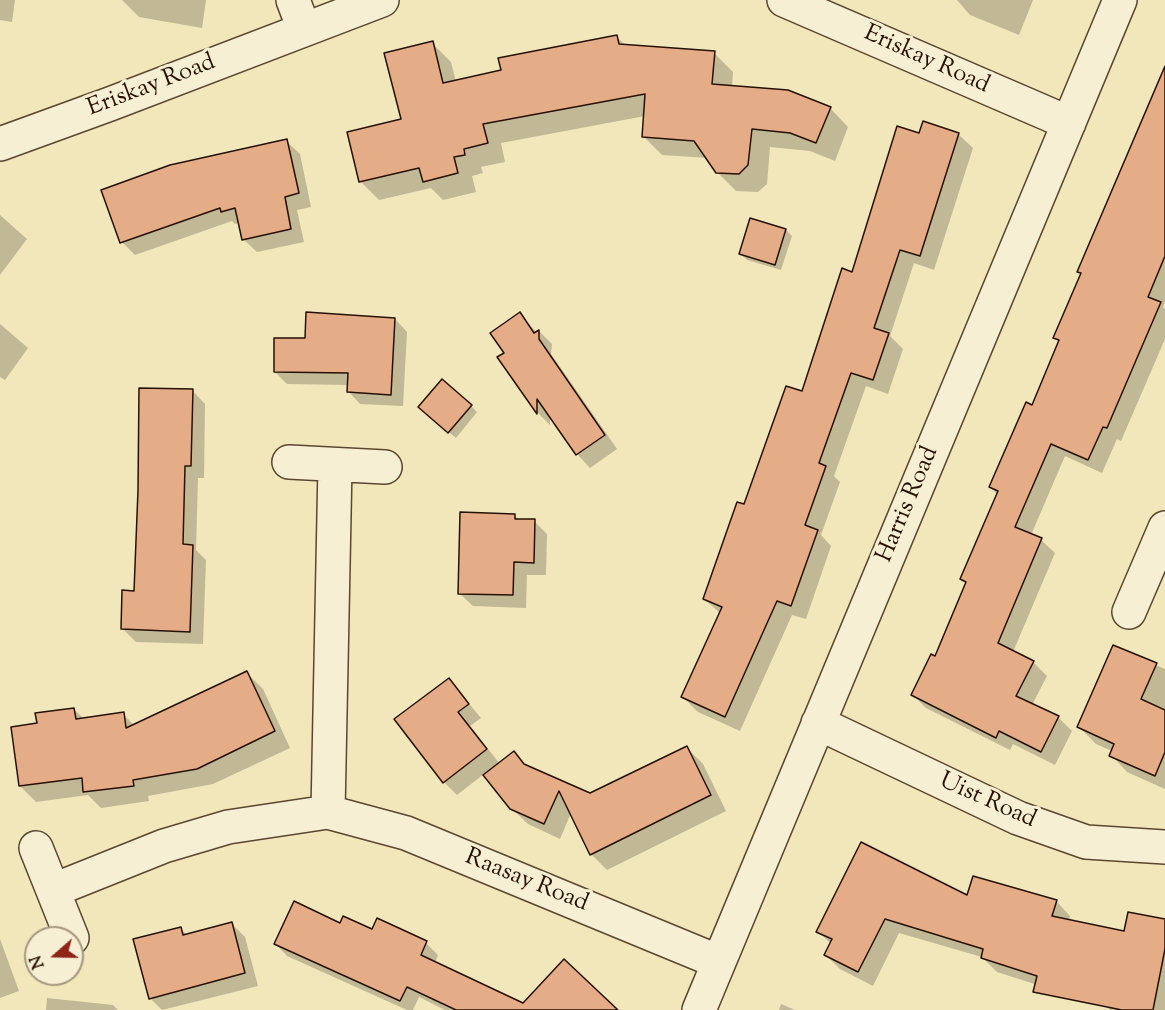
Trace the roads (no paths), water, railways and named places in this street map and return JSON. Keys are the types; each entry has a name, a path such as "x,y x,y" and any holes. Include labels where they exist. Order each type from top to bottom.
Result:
{"street":[{"name":"Eriskay Road","path":"0,144 110,104 299,15 382,0"},
{"name":"Eriskay Road","path":"784,0 1069,123"},
{"name":"Harris Road","path":"699,1010 1120,0"},
{"path":"289,462 385,467"},
{"path":"328,812 335,465"},
{"path":"1129,612 1157,567 1165,528"},
{"name":"Uist Road","path":"818,723 1018,818 1056,832 1086,842 1165,847"},
{"name":"Raasay Road","path":"54,890 164,846 217,830 328,812 405,833 719,962"},
{"path":"36,848 68,926"}]}
